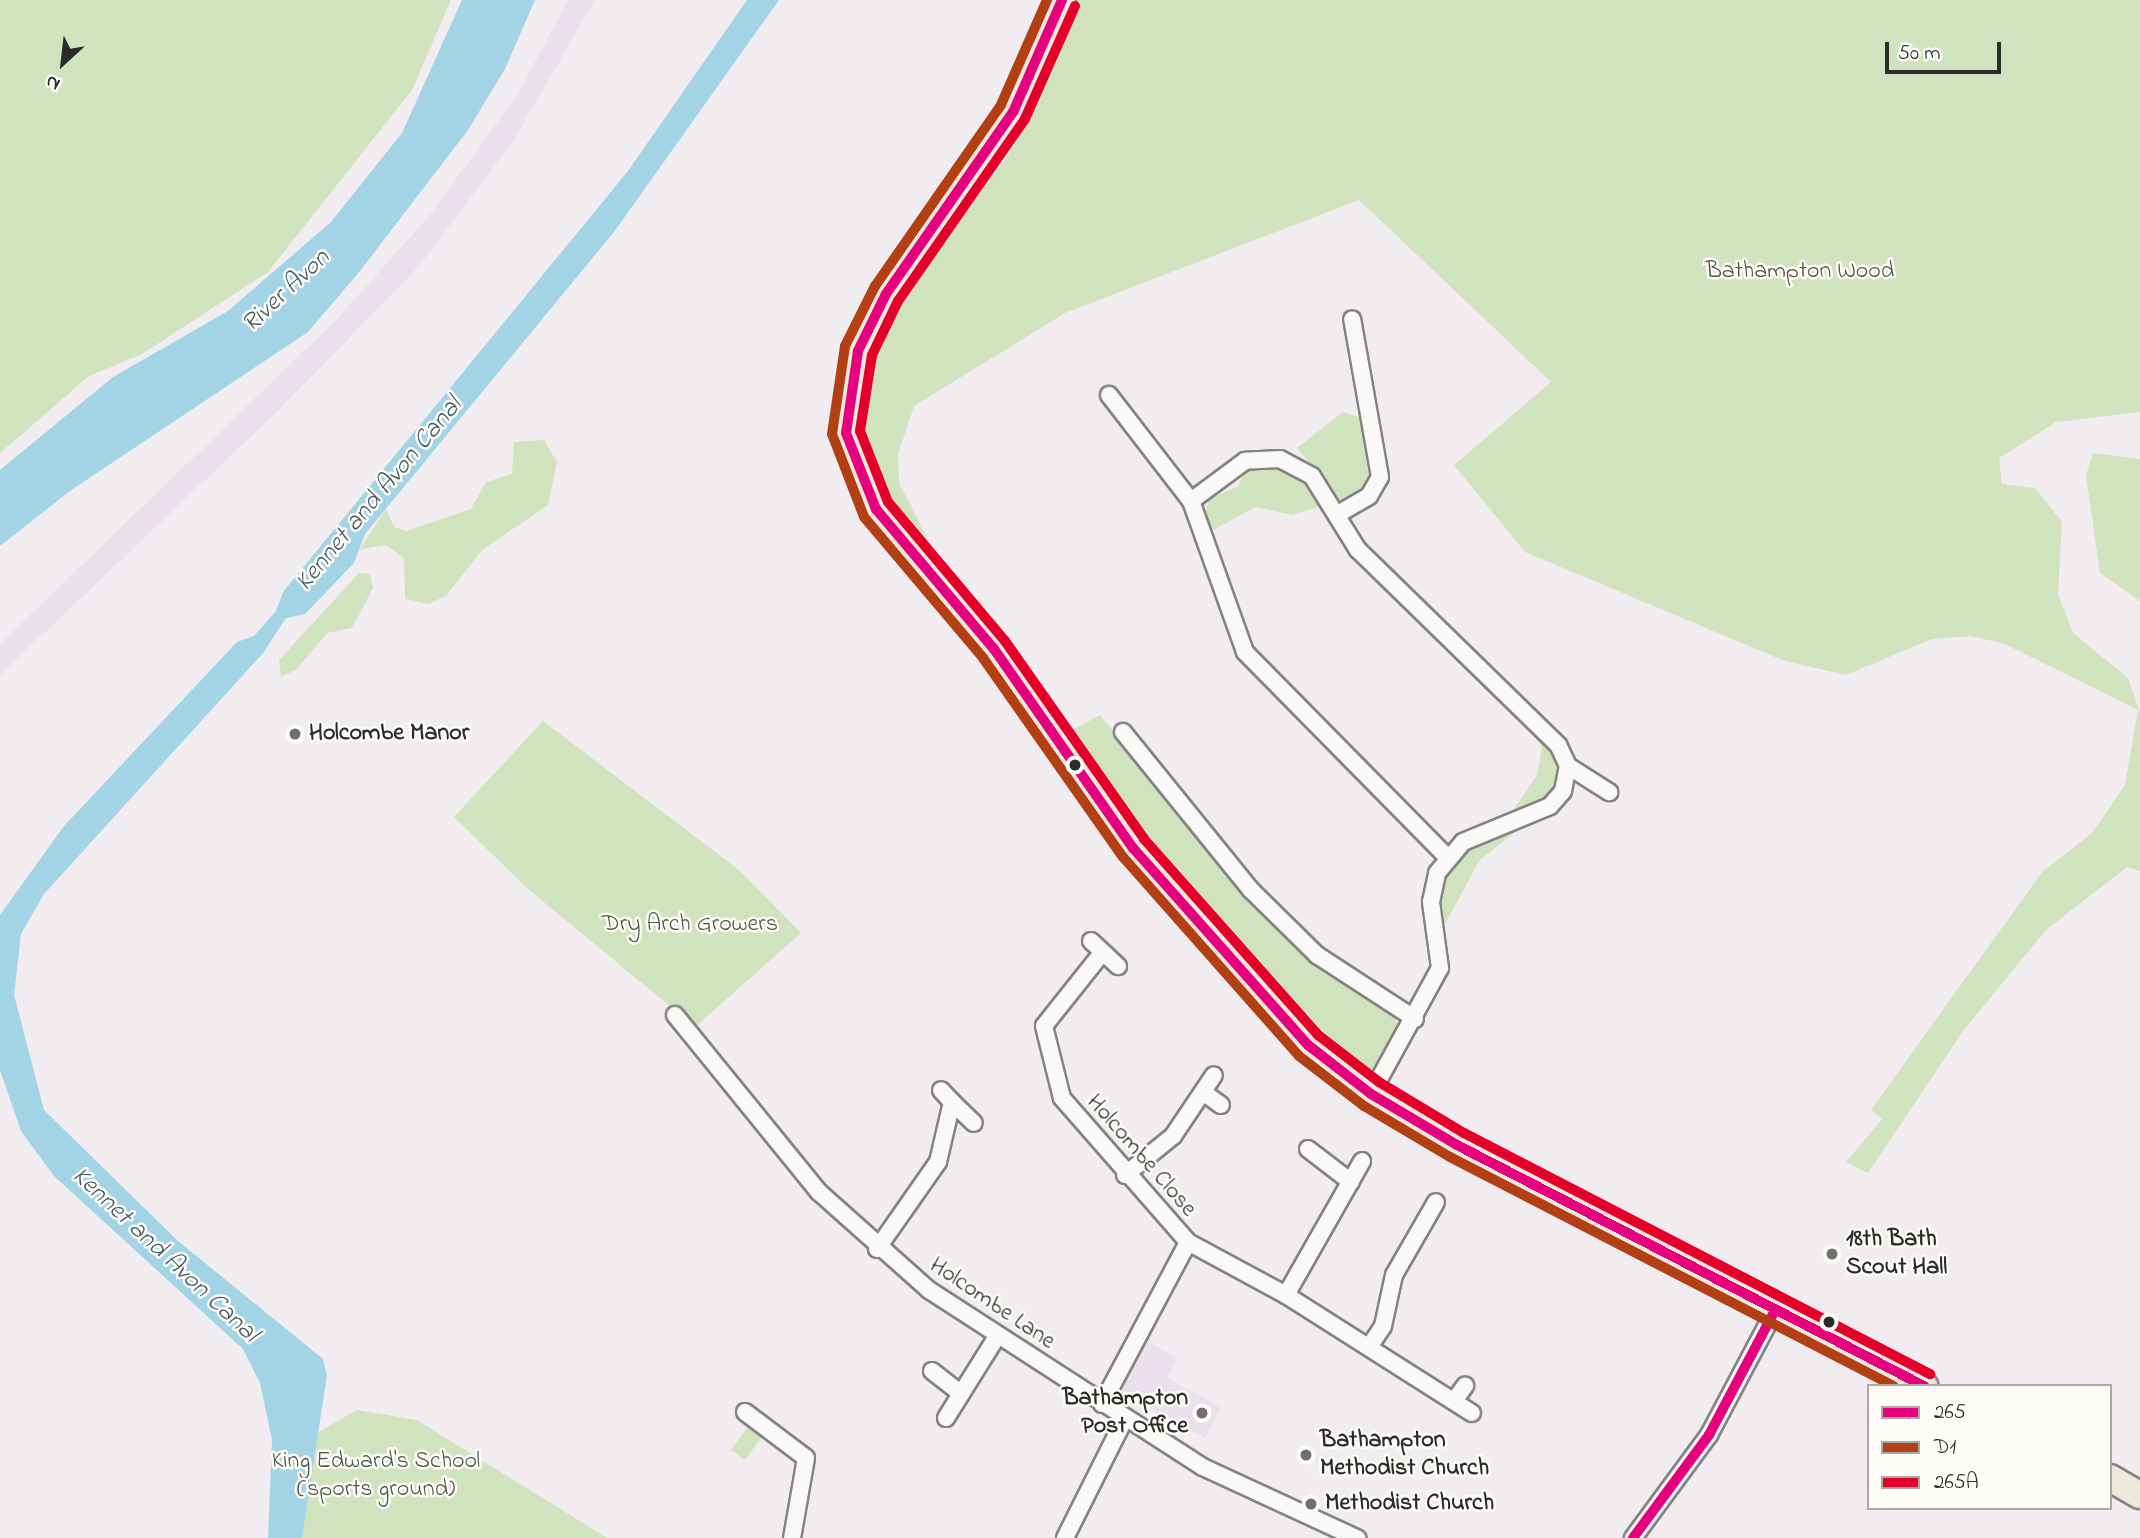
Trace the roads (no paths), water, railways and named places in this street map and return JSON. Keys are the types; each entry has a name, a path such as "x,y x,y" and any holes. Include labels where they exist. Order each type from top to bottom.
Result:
{"highway":[{"path":"1062,0 1013,112 867,330 848,388 846,433 876,509 994,649 1133,848 1308,1045 1371,1094 1774,1312 1920,1384"},
{"path":"2112,1479 2140,1495"}],"street":[{"path":"1338,514 1369,496 1380,477 1352,319"},
{"path":"1110,395 1191,501 1245,652 1447,857"},
{"path":"1191,501 1260,457 1304,470 1338,514 1358,550 1558,745 1568,766 1569,777 1550,806 1463,842 1447,857 1432,886 1440,968 1415,1019 1371,1094"},
{"path":"1123,732 1251,890 1317,955 1415,1019"},
{"path":"1568,766 1609,792"},
{"name":"Holcombe Close","path":"1118,966 1096,947 1044,1026 1062,1098 1125,1175 1188,1242 1286,1295 1472,1413"},
{"name":"Holcombe Lane","path":"675,1015 742,1091 803,1175 877,1249 996,1338 1212,1472 1357,1538"},
{"path":"1125,1175 1173,1136 1214,1075"},
{"path":"1203,1092 1221,1105"},
{"path":"877,1249 938,1161 946,1096 974,1123"},
{"path":"1308,1149 1351,1182"},
{"path":"1286,1295 1362,1161"},
{"path":"1369,1347 1383,1326 1394,1275 1419,1245 1436,1202"},
{"name":"Holcombe Close","path":"1102,1404 1188,1242"},
{"path":"1633,1538 1709,1435 1774,1312"},
{"path":"946,1418 996,1338"},
{"path":"932,1371 961,1394"},
{"path":"1454,1401 1465,1386"},
{"path":"745,1412 806,1458 792,1538"},
{"path":"1065,1538 1125,1418"}],"water":[{"name":"River Avon","path":"462,0 535,0 505,69 468,130 360,271 308,332 70,491 0,546 0,470 113,377 228,311 331,222 402,133"},
{"name":"Kennet and Avon Canal","path":"747,0 779,0 614,232 365,534 354,563 305,614 286,618 263,653 44,894 21,934 14,995 44,1110 178,1241 323,1359 327,1375 302,1538 268,1538 272,1440 260,1383 243,1349 54,1176 21,1131 0,1070 0,915 64,826 237,642 254,636 276,611 283,592 628,171"}],"place":[{"name":"Holcombe Manor","path":"295,734"},
{"name":"18th Bath Scout Hall","path":"1832,1254"},
{"name":"Bathampton Post Office","path":"1202,1413"},
{"name":"Bathampton Methodist Church","path":"1306,1455"},
{"name":"Methodist Church","path":"1311,1504"}],"park label":[{"name":"Bathampton Wood","path":"1800,272"},
{"name":"Dry Arch Growers","path":"690,925"},
{"name":"King Edward's School (sports ground)","path":"376,1476"}]}
